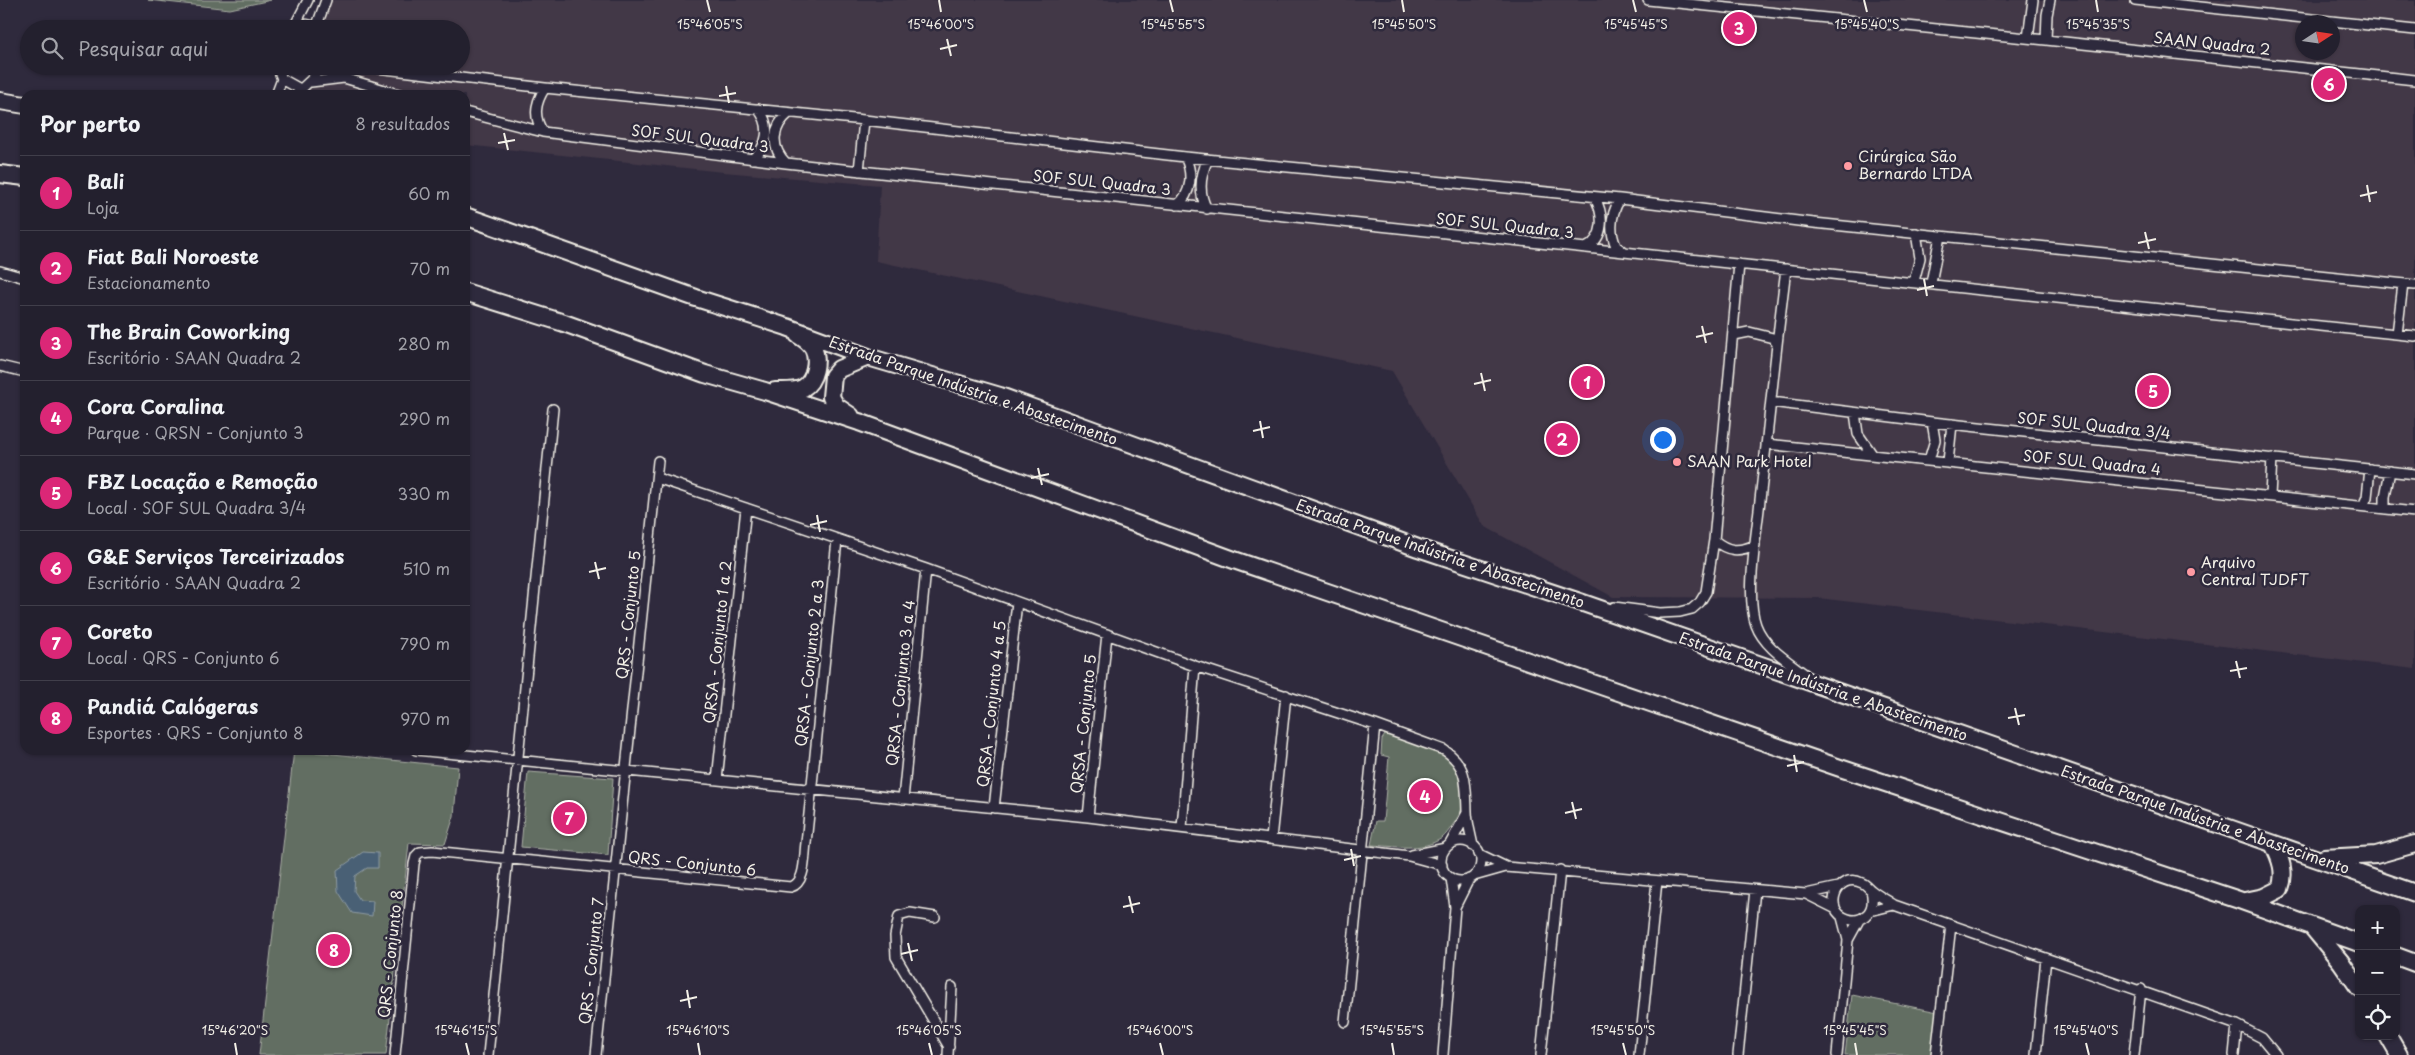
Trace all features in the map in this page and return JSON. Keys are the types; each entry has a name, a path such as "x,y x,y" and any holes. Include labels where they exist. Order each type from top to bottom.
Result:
{"highway":[{"path":"0,101 20,104"},
{"path":"0,174 20,177"},
{"name":"Estrada Parque Indústria e Abastecimento","path":"470,218 696,298 787,326 868,358 1000,396 1418,548 1583,603 1822,688 2415,893"},
{"path":"470,294 564,323 706,374 859,422 1234,560 1887,784 2242,901 2355,942"},
{"path":"765,391 801,389 808,385 814,375 815,358 813,348 787,326"},
{"path":"859,422 836,406 831,397 831,386 833,376 840,369 868,358"},
{"path":"2242,901 2264,897 2280,889 2283,873 2280,858 2274,844"},
{"path":"2316,859 2376,855 2415,844"},
{"path":"2311,926 2355,982"},
{"path":"2400,957 2415,963"},
{"path":"2390,1040 2398,1055"}],"street":[{"path":"295,20 308,0"},
{"path":"320,20 326,0"},
{"name":"SAAN Quadra 2","path":"1648,0 2028,38 2415,80"},
{"path":"2028,38 2033,0"},
{"path":"2046,40 2047,14 2050,0"},
{"path":"2135,0 2415,30"},
{"path":"280,75 282,79 296,90"},
{"path":"301,90 311,82 314,75"},
{"path":"436,75 545,88 864,120 1185,157 1620,199 1940,236 2415,285"},
{"path":"311,82 344,78 385,90"},
{"path":"278,90 282,79"},
{"path":"544,132 538,124 536,112 540,96 545,88"},
{"path":"752,160 765,146 764,116 758,109"},
{"name":"SOF SUL Quadra 3","path":"470,113 544,132 752,160 1625,253 1914,281 2415,336"},
{"path":"786,163 776,151 776,143 780,120 789,113"},
{"path":"859,171 864,120"},
{"path":"1177,205 1187,195 1189,186 1189,166 1185,157"},
{"path":"1207,209 1202,199 1201,191 1203,169 1208,159"},
{"path":"1586,248 1594,244 1601,227 1600,208 1595,198"},
{"path":"1620,199 1615,208 1611,230 1616,246 1625,253"},
{"path":"1914,281 1920,258 1916,233"},
{"path":"1932,283 1940,236"},
{"path":"1583,603 1660,613 1692,609 1700,602 1706,592 1714,540 1739,264"},
{"path":"1786,269 1776,344 1755,545 1752,600 1756,625 1769,646 1822,688"},
{"path":"0,272 20,277"},
{"path":"2397,334 2402,284"},
{"path":"1734,335 1754,332 1772,338 1776,344"},
{"path":"0,366 20,371"},
{"name":"SOF SUL Quadra 3/4","path":"1771,402 1932,422 2415,474"},
{"path":"488,1055 554,409"},
{"path":"1855,413 1858,434 1872,454"},
{"path":"1929,460 1935,440 1932,422"},
{"path":"1948,462 1952,424"},
{"name":"SOF SUL Quadra 4","path":"1766,444 2415,512"},
{"path":"2270,496 2272,458"},
{"name":"QRS - Conjunto 5","path":"626,772 658,478 658,461"},
{"path":"2362,506 2367,498 2370,469"},
{"path":"2385,509 2385,497 2390,471"},
{"path":"658,478 926,569 1195,666 1436,746 1452,755 1463,769 1466,780 1467,812 1473,846 1479,854 1506,866 1806,894 1838,887 1846,881 1855,880 1864,883 1870,890 1894,905 2237,1024 2262,1038 2276,1055"},
{"name":"QRSA - Conjunto 1 a 2","path":"717,780 746,508"},
{"name":"QRSA - Conjunto 2 a 3","path":"800,880 837,540"},
{"path":"1714,540 1727,550 1743,550 1755,545"},
{"name":"QRSA - Conjunto 3 a 4","path":"903,800 926,569"},
{"name":"QRSA - Conjunto 4 a 5","path":"994,808 1017,602"},
{"name":"QRSA - Conjunto 5","path":"1088,818 1107,634"},
{"path":"1182,828 1195,666"},
{"path":"1271,839 1286,695"},
{"path":"1345,1022 1375,725"},
{"path":"463,755 1182,828 1409,856 1442,865"},
{"name":"QRS - Conjunto 6","path":"626,772 616,870 791,887 796,886 800,880"},
{"path":"1443,1055 1455,907 1451,878 1442,865 1442,856 1467,812"},
{"path":"1409,856 1462,841 1473,846"},
{"name":"QRS - Conjunto 8","path":"395,1055 416,856 420,852 432,852 508,859"},
{"path":"1455,907 1471,877 1480,866 1479,854"},
{"path":"508,859 616,870"},
{"path":"1451,878 1460,881 1506,866"},
{"name":"QRS - Conjunto 7","path":"596,1055 616,870"},
{"path":"1541,1055 1560,870"},
{"path":"1639,1055 1657,881"},
{"path":"1834,908 1833,897 1838,887"},
{"path":"1738,1055 1755,890"},
{"path":"1870,890 1873,901 1870,911"},
{"path":"1806,894 1834,908 1842,917 1848,940 1837,1055"},
{"path":"1848,940 1859,920 1870,911 1894,905"},
{"path":"935,918 910,913 899,916 895,948 900,965 949,1051"},
{"path":"1842,917 1850,920 1859,920"},
{"path":"1936,1055 1951,924"},
{"path":"2036,1055 2046,958"},
{"path":"949,1051 952,987"},
{"path":"2134,1055 2141,990"},
{"path":"2234,1055 2237,1024"}],"shaded area":[{"path":"319,0 2415,0 2415,669 1818,598 1613,597 1484,526 1392,371 876,261 880,185 723,172 470,146 470,90 304,90 306,75 470,75 470,20 316,20"}],"green space":[{"path":"148,0 271,0 230,9"},
{"path":"1391,734 1421,743 1438,751 1448,758 1460,776 1464,796 1459,816 1442,838 1426,845 1408,847 1371,845 1376,821 1383,821 1389,757 1381,755 1382,739 1385,735"},
{"path":"293,755 342,755 458,767 454,816 445,844 409,843 386,1055 259,1055"},
{"path":"528,772 613,778 608,855 521,847"},
{"path":"1852,995 1938,1012 1934,1055 1845,1055"}],"water":[{"path":"363,852 378,853 378,868 367,868 355,876 354,891 360,900 373,901 372,916 352,913 338,891 337,870"}],"place":[{"name":"The Brain Coworking","path":"1739,28"},
{"name":"G&E Serviços Terceirizados","path":"2329,84"},
{"name":"Cirúrgica São Bernardo LTDA","path":"1848,166"},
{"name":"Bali","path":"1587,382"},
{"name":"FBZ Locação e Remoção","path":"2153,391"},
{"name":"Fiat Bali Noroeste","path":"1562,439"},
{"name":"SAAN Park Hotel","path":"1677,462"},
{"name":"Arquivo Central TJDFT","path":"2191,572"},
{"name":"Cora Coralina","path":"1425,796"},
{"name":"Coreto","path":"569,818"},
{"name":"Pandiá Calógeras","path":"334,950"}]}
